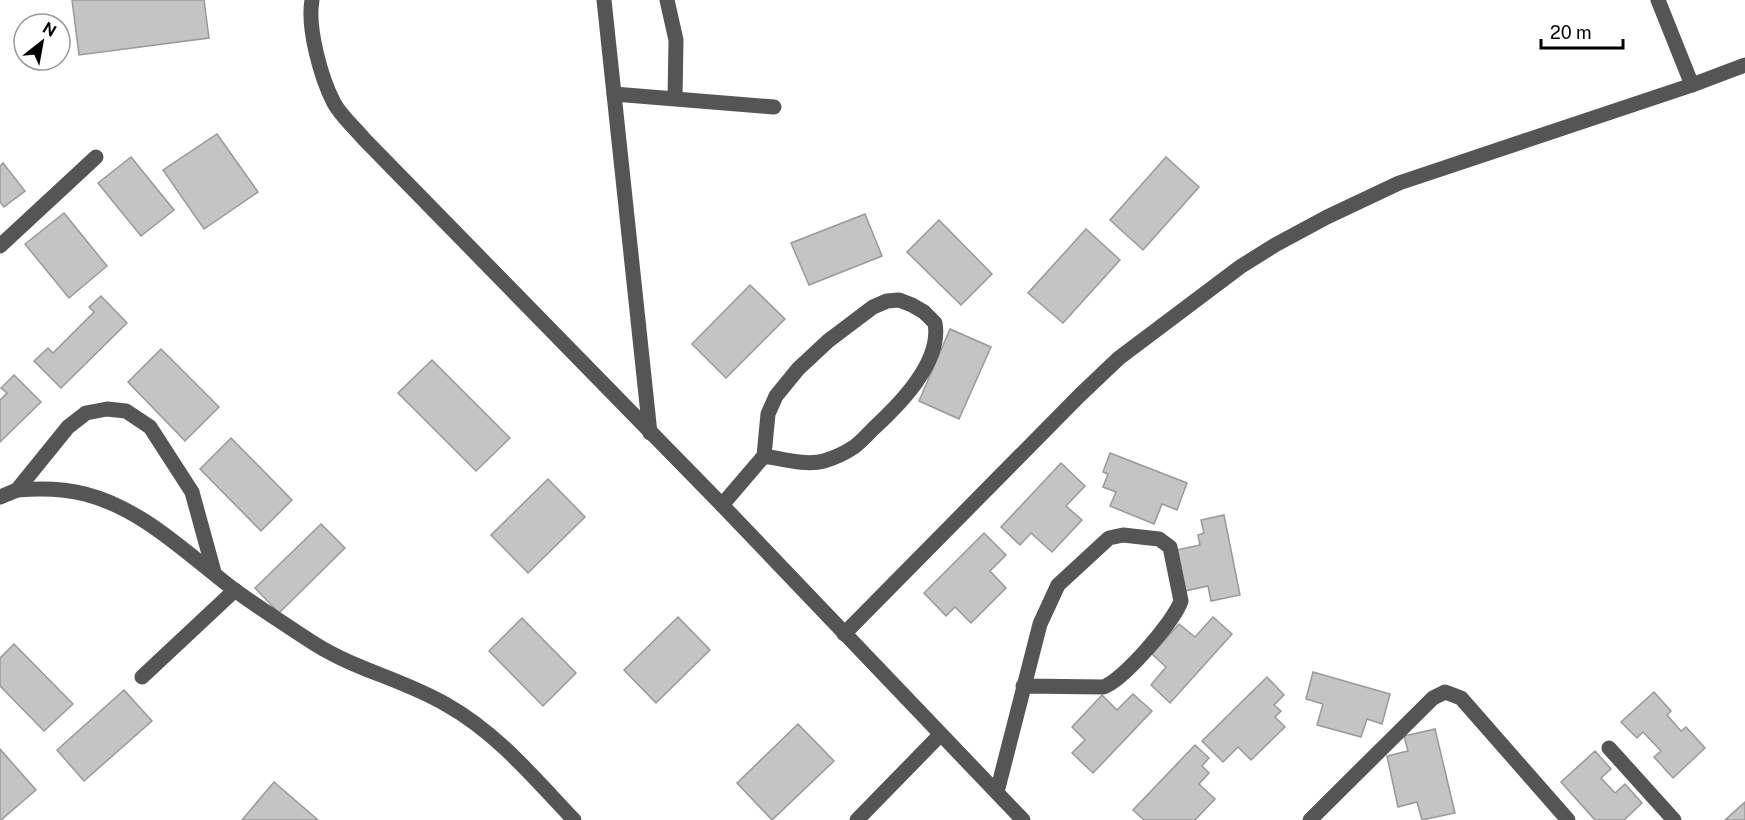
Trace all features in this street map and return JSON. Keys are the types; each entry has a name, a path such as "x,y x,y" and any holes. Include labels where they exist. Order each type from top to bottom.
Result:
{"street":[{"path":"312,0 310,11 316,55 335,104 364,139 722,506 1023,820"},
{"path":"604,0 650,433"},
{"path":"667,0 676,40 675,98"},
{"path":"1658,0 1692,85"},
{"path":"844,634 1119,358 1209,290 1275,244 1399,183 1692,85 1745,65"},
{"path":"614,93 774,107"},
{"path":"0,246 96,157"},
{"path":"722,506 764,456 768,414 776,396 798,369 828,341 873,307 887,301 899,300 912,305 924,312 935,323 936,342 916,381 900,403 855,446 822,462 802,462 764,456"},
{"path":"17,490 68,427 86,413 106,409 126,411 150,427 192,492 214,572"},
{"path":"0,497 17,490 56,488 86,494 118,506 147,522 236,590 317,645 446,704 471,720 500,744 574,820"},
{"path":"997,792 1023,686 1040,624 1053,594 1064,578 1109,538 1123,535 1167,542 1181,601 1140,658 1110,685 1103,687 1023,686"},
{"path":"142,677 236,590"},
{"path":"1310,820 1433,698 1445,692 1461,698 1568,820"},
{"path":"857,820 940,735"},
{"path":"1609,748 1674,820"}],"building":[{"path":"72,0 204,0 209,38 79,55"},
{"path":"217,134 258,192 204,229 163,170"},
{"path":"131,157 174,210 141,236 98,183"},
{"path":"1166,157 1199,187 1143,250 1110,220"},
{"path":"3,163 25,191 4,207 0,202 0,166"},
{"path":"64,213 107,266 69,298 25,244"},
{"path":"865,214 882,256 809,285 791,243"},
{"path":"939,220 992,274 961,305 907,252"},
{"path":"1086,229 1120,260 1063,323 1028,293"},
{"path":"750,285 785,319 726,378 692,344"},
{"path":"101,296 127,323 61,388 34,361 48,348 53,353 94,312 89,307"},
{"path":"950,329 991,347 959,419 919,401"},
{"path":"161,349 219,407 185,441 128,382"},
{"path":"432,360 510,438 476,471 398,393"},
{"path":"14,375 41,402 0,442 0,400 7,393 1,388"},
{"path":"231,438 292,500 261,531 200,469"},
{"path":"1110,453 1187,483 1177,510 1162,504 1154,524 1110,506 1116,492 1103,487 1108,474 1103,472"},
{"path":"1061,463 1085,486 1066,506 1082,520 1052,552 1031,533 1020,545 1001,527"},
{"path":"548,479 585,517 528,573 491,535"},
{"path":"1224,515 1240,595 1211,601 1208,586 1185,591 1176,550 1200,545 1198,535 1204,533 1201,520"},
{"path":"321,524 345,548 279,613 255,588"},
{"path":"984,533 1006,555 990,571 1006,588 971,623 955,607 946,616 924,593"},
{"path":"678,617 710,650 656,703 624,670"},
{"path":"1213,617 1232,634 1170,703 1151,685 1166,667 1152,654 1179,624 1195,637"},
{"path":"522,618 576,673 543,706 489,651"},
{"path":"14,644 73,704 44,731 0,686 0,658"},
{"path":"1313,672 1390,694 1382,724 1367,719 1361,737 1317,725 1323,704 1306,699"},
{"path":"1267,677 1284,695 1274,705 1281,711 1275,717 1285,727 1251,760 1238,747 1223,762 1202,741"},
{"path":"124,690 152,721 84,781 57,750"},
{"path":"1654,692 1671,711 1667,715 1681,731 1686,727 1705,748 1673,778 1654,757 1661,751 1643,732 1637,738 1621,722"},
{"path":"1133,694 1152,711 1093,773 1072,753 1085,740 1072,727 1102,695 1117,710"},
{"path":"798,724 834,761 772,820 737,783"},
{"path":"1435,729 1455,813 1422,820 1417,802 1398,807 1387,756 1408,751 1404,736"},
{"path":"1195,745 1209,758 1202,766 1209,773 1199,784 1215,799 1195,820 1144,820 1133,810"},
{"path":"0,749 36,790 1,820 0,820"},
{"path":"1595,751 1611,769 1601,778 1615,793 1625,784 1642,803 1624,820 1595,820 1561,782"},
{"path":"274,782 318,820 242,820"},
{"path":"1745,802 1745,820 1725,820"}]}
